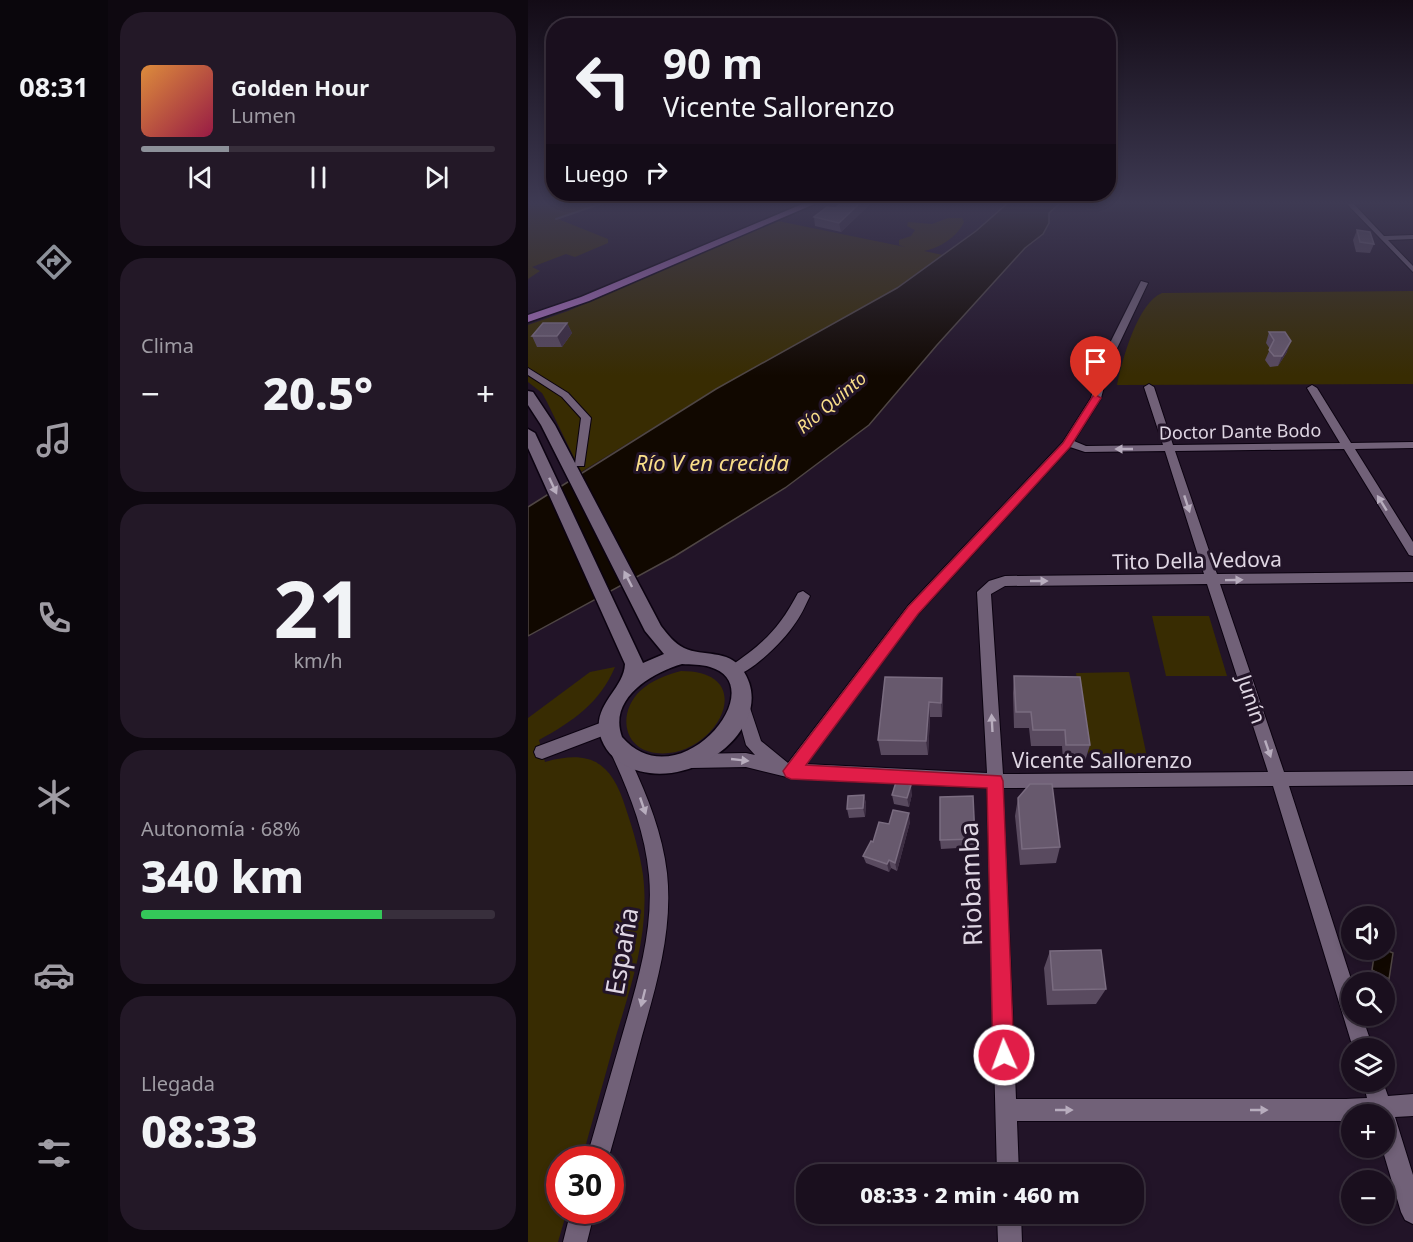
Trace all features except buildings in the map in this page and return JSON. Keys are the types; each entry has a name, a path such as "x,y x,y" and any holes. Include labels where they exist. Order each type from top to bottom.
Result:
{"main road":[{"path":"528,313 588,292 665,260"},
{"path":"528,319 585,299 678,260"}],"street":[{"path":"742,705 754,745 791,771 913,610 1068,442 1096,398 1106,361 1144,283"},
{"path":"528,371 565,395 586,418 580,464"},
{"name":"Junín","path":"1149,387 1280,781 1341,978"},
{"path":"1312,388 1413,552"},
{"path":"528,395 548,425 654,632 666,646 682,656"},
{"path":"528,433 627,644 634,664 634,678"},
{"name":"Doctor Dante Bodo","path":"1068,442 1085,449 1413,446"},
{"name":"Tito Della Vedova","path":"984,592 994,584 1005,581 1413,577"},
{"name":"Riobamba","path":"984,592 995,781 1008,1164"},
{"path":"734,671 776,638 799,608 803,596"},
{"path":"682,656 710,657 725,662 734,671 738,676 743,694 742,705 731,731 708,752 688,761 670,765 654,765 638,762 620,753 610,739 608,727 616,700 634,678 651,667 682,656"},
{"path":"542,752 608,727"},
{"name":"España","path":"601,1146 645,990 656,938 659,892 653,845 645,809 620,753"},
{"name":"Vicente Sallorenzo","path":"688,761 746,760 791,771 995,781 1280,781 1413,778"},
{"path":"1395,1110 1413,1105"},
{"path":"1005,1110 1341,1113"},
{"path":"1395,1153 1413,1212"},
{"path":"575,1242 580,1224"},
{"path":"1009,1224 1010,1242"}],"shaded area":[{"path":"528,260 550,260 532,267 540,271 528,279"},
{"path":"687,260 936,260 897,288 716,389 581,472 542,393 528,382 528,325 568,311"},
{"path":"1413,291 1413,384 1117,385 1132,333 1146,308 1162,293"},
{"path":"1152,616 1209,616 1227,676 1166,676"},
{"path":"615,667 609,680 584,710 539,740 545,762 561,758 588,759 607,770 614,780 629,817 642,867 645,896 642,937 586,1146 546,1146 546,1224 563,1224 558,1242 528,1242 528,718 590,672"},
{"path":"681,671 706,675 720,685 725,699 721,715 711,730 696,743 677,751 656,753 645,750 636,745 630,737 626,719 628,709 645,687 659,678"},
{"path":"1129,672 1147,757 1089,758 1076,673"}],"water":[{"name":"Río V en crecida","path":"936,260 1014,260 869,425 785,488 675,556 528,636 528,507 716,389 897,288"},
{"path":"1374,960 1392,960 1390,972 1372,970"}],"route":[{"path":"1004,1055 995,781 791,771 913,610 1067,444 1087,416 1096,398"}],"water label":[{"name":"Río Quinto","path":"831,402"}]}
